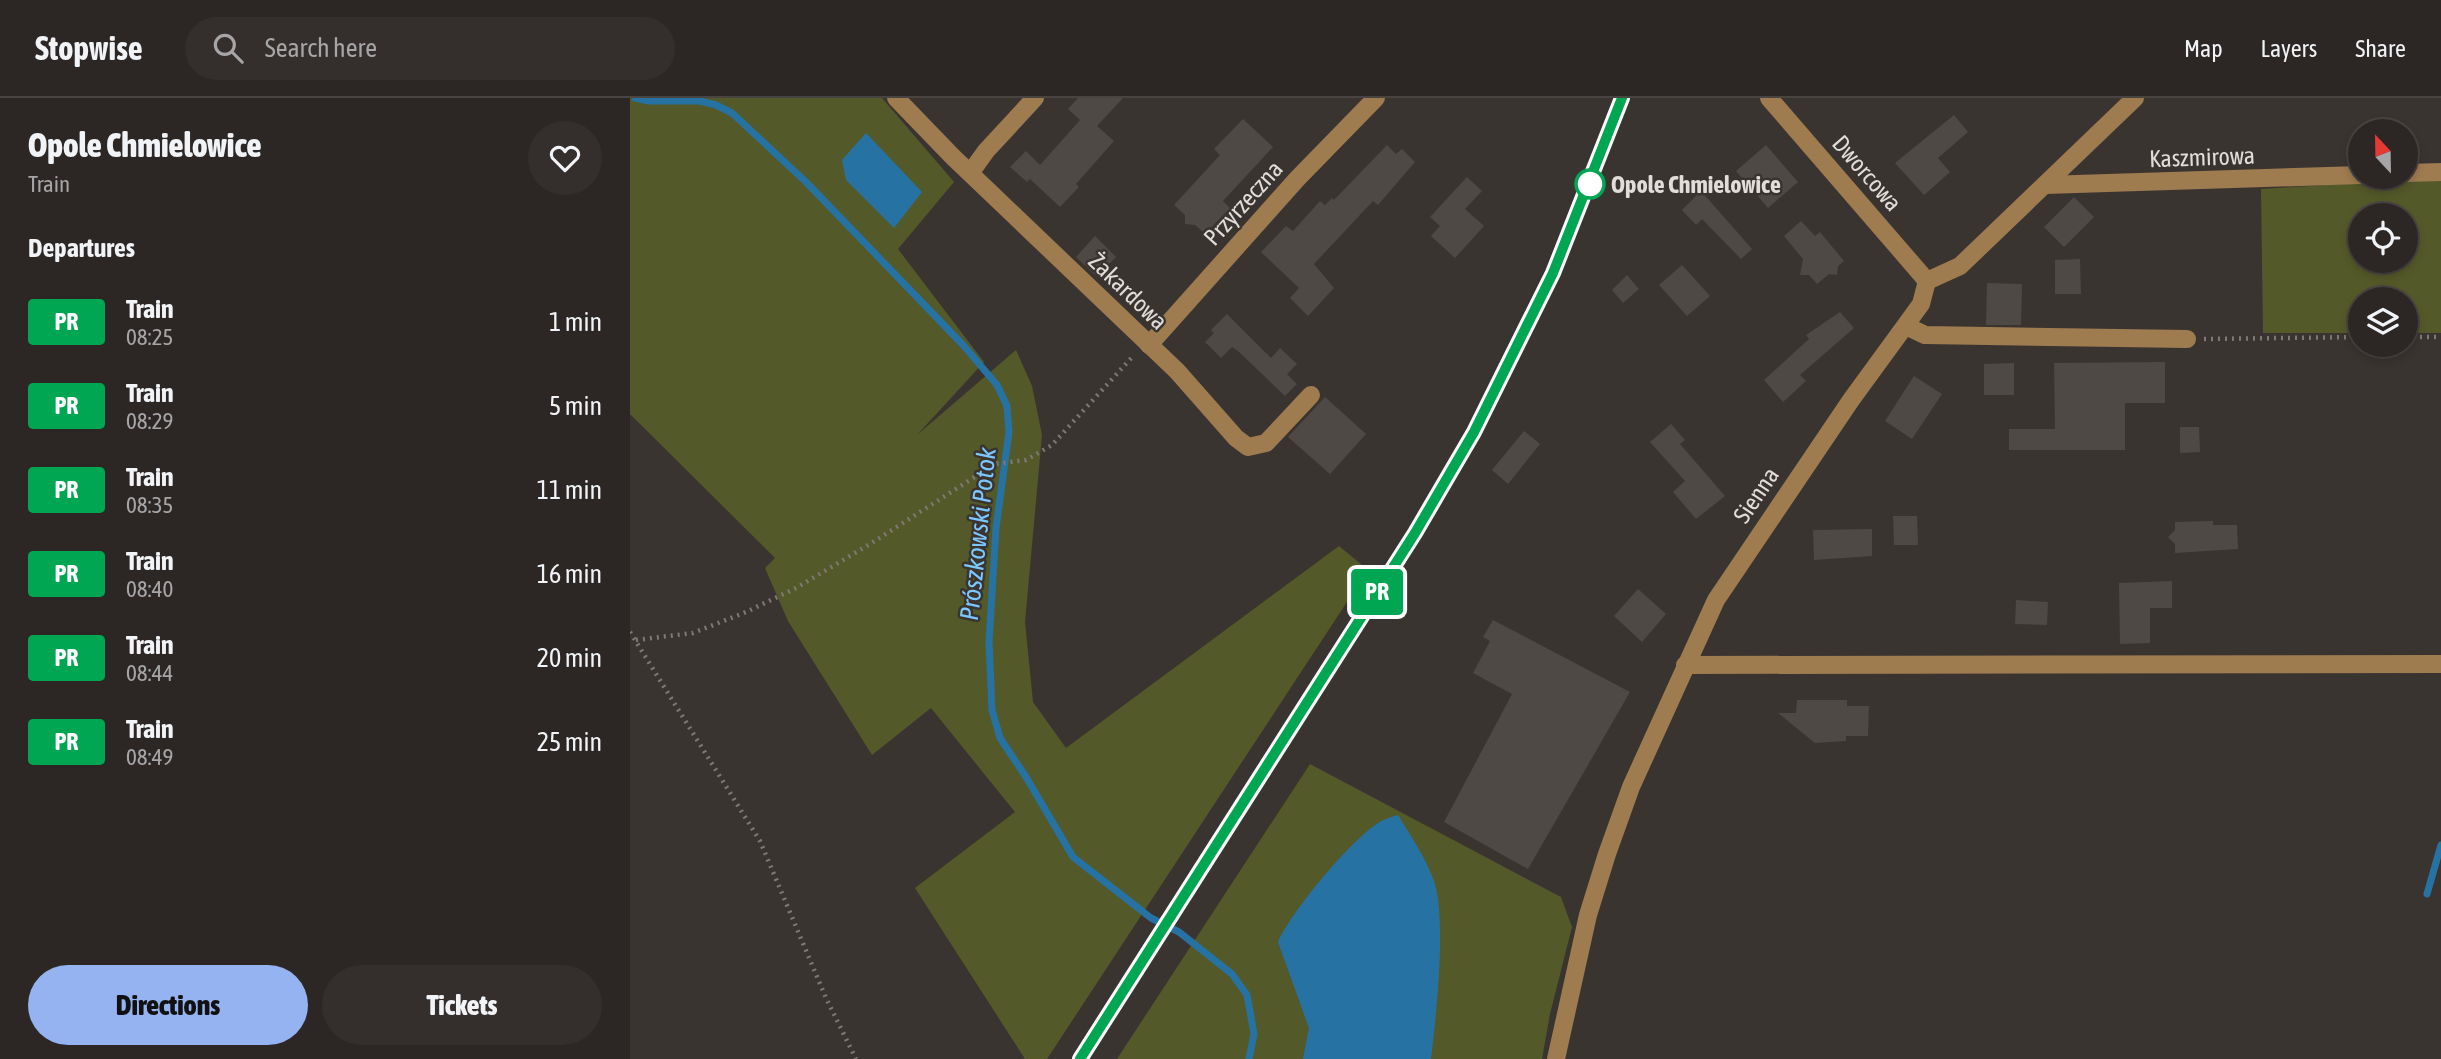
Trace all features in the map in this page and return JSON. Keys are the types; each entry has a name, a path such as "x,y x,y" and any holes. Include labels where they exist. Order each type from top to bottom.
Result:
{"street":[{"name":"Żakardowa","path":"897,98 1149,345 1212,408 1236,438 1248,447 1266,443 1311,395"},
{"path":"971,172 1035,98"},
{"name":"Przyrzeczna","path":"1149,345 1297,179 1376,98"},
{"name":"Dworcowa","path":"1769,98 1927,281"},
{"path":"1927,281 1960,266 2135,98"},
{"path":"2418,173 2441,172"},
{"name":"Kaszmirowa","path":"2045,185 2348,175"},
{"name":"Sienna","path":"1556,1059 1588,915 1607,854 1630,786 1685,665 1716,600 1743,557 1851,400 1922,304 1927,281"},
{"path":"1906,326 1926,335 2187,339"},
{"path":"1685,665 2441,664"}],"path":[{"path":"2187,339 2348,337"},
{"path":"2418,337 2441,337"},
{"path":"636,640 693,633 796,588 999,463 1026,460 1052,445 1131,357 1149,345"},
{"path":"630,632 760,841 826,998 856,1059"}],"green space":[{"path":"630,98 882,98 954,182 898,249 984,362 917,435 1016,350 1032,386 1042,435 1025,622 1033,702 1066,748 1339,546 1368,570 1047,1059 1025,1059 915,888 1015,812 931,708 872,755 788,621 765,568 775,558 630,414"},
{"path":"2441,178 2441,333 2418,333 2418,287 2348,287 2348,333 2263,333 2261,189 2348,184 2348,189 2418,189 2418,179"},
{"path":"1310,764 1561,897 1572,927 1550,1014 1542,1059 1117,1059"}],"water":[{"path":"866,133 922,192 894,228 846,180 842,160"},
{"path":"1398,815 1427,864 1438,898 1439,968 1431,1059 1303,1059 1309,1028 1278,942 1295,913 1352,845 1378,823"}],"building":[{"path":"1078,98 1123,98 1097,126 1114,141 1076,184 1079,187 1060,207 1030,179 1027,182 1010,167 1026,151 1040,165 1080,120 1068,109"},
{"path":"1954,115 1968,132 1938,158 1950,172 1924,195 1895,163"},
{"path":"1243,119 1273,147 1223,201 1230,208 1205,234 1195,225 1185,224 1185,215 1174,205 1220,155 1214,149"},
{"path":"1387,145 1396,154 1402,149 1415,162 1378,205 1373,201 1314,264 1334,288 1308,316 1290,298 1299,288 1261,252 1286,226 1293,231 1320,201 1325,205 1332,198 1334,200"},
{"path":"1766,145 1798,182 1768,208 1736,171"},
{"path":"1467,177 1482,191 1465,209 1484,226 1455,258 1431,236 1440,226 1430,217"},
{"path":"1701,191 1752,249 1741,259 1702,219 1696,225 1682,210"},
{"path":"2074,197 2094,217 2064,247 2044,227"},
{"path":"1801,221 1815,236 1820,232 1844,261 1838,266 1837,275 1829,274 1817,284 1809,275 1800,275 1803,259 1784,236"},
{"path":"1095,236 1116,257 1097,277 1076,257"},
{"path":"2080,259 2081,294 2055,294 2055,260"},
{"path":"1682,265 1710,296 1687,316 1659,285"},
{"path":"1627,275 1639,289 1623,303 1612,290"},
{"path":"1987,283 2022,284 2021,325 1986,325"},
{"path":"1840,312 1854,328 1800,375 1806,381 1783,402 1764,380 1809,339 1806,335"},
{"path":"1227,314 1271,358 1280,348 1297,364 1287,374 1297,384 1285,396 1238,351 1232,347 1221,358 1205,342 1214,333 1211,330"},
{"path":"2165,362 2165,403 2125,403 2125,450 2009,450 2009,429 2055,429 2054,363"},
{"path":"2014,363 2014,395 1984,395 1984,364"},
{"path":"1914,376 1942,394 1912,439 1885,421"},
{"path":"1325,397 1366,434 1330,474 1288,437"},
{"path":"1671,424 1685,440 1680,444 1725,496 1696,519 1673,492 1685,481 1650,442"},
{"path":"2180,427 2199,427 2200,452 2180,453"},
{"path":"1524,431 1540,444 1508,484 1492,470"},
{"path":"1893,516 1917,516 1918,545 1894,545"},
{"path":"2213,521 2213,525 2237,525 2238,549 2175,553 2175,544 2168,537 2175,530 2175,522"},
{"path":"1872,529 1872,556 1814,560 1813,530"},
{"path":"2172,581 2172,608 2150,608 2150,643 2120,644 2119,583"},
{"path":"1638,589 1666,614 1642,642 1614,616"},
{"path":"2016,600 2048,602 2047,625 2015,624"},
{"path":"1493,620 1630,692 1528,869 1444,822 1512,694 1473,673 1490,641 1483,637"},
{"path":"1797,700 1847,700 1847,706 1869,706 1868,736 1846,736 1846,741 1815,743 1778,713 1796,713"}],"waterway":[{"name":"Prószkowski Potok","path":"635,98 649,101 700,101 732,113 806,182 964,346 997,385 1007,406 1009,432 996,528 989,642 992,710 1000,738 1073,857 1151,918 1179,932 1232,974 1247,995 1254,1034 1249,1059"},
{"path":"2427,894 2441,845"}],"railway":[{"path":"1079,1059 1415,533 1474,432 1552,277 1623,98"}],"train":[{"name":"PR","path":"1080,1059 1415,533 1474,432 1500,384 1572,231 1622,98"}],"place":[{"name":"Opole Chmielowice","path":"1590,184"}]}
